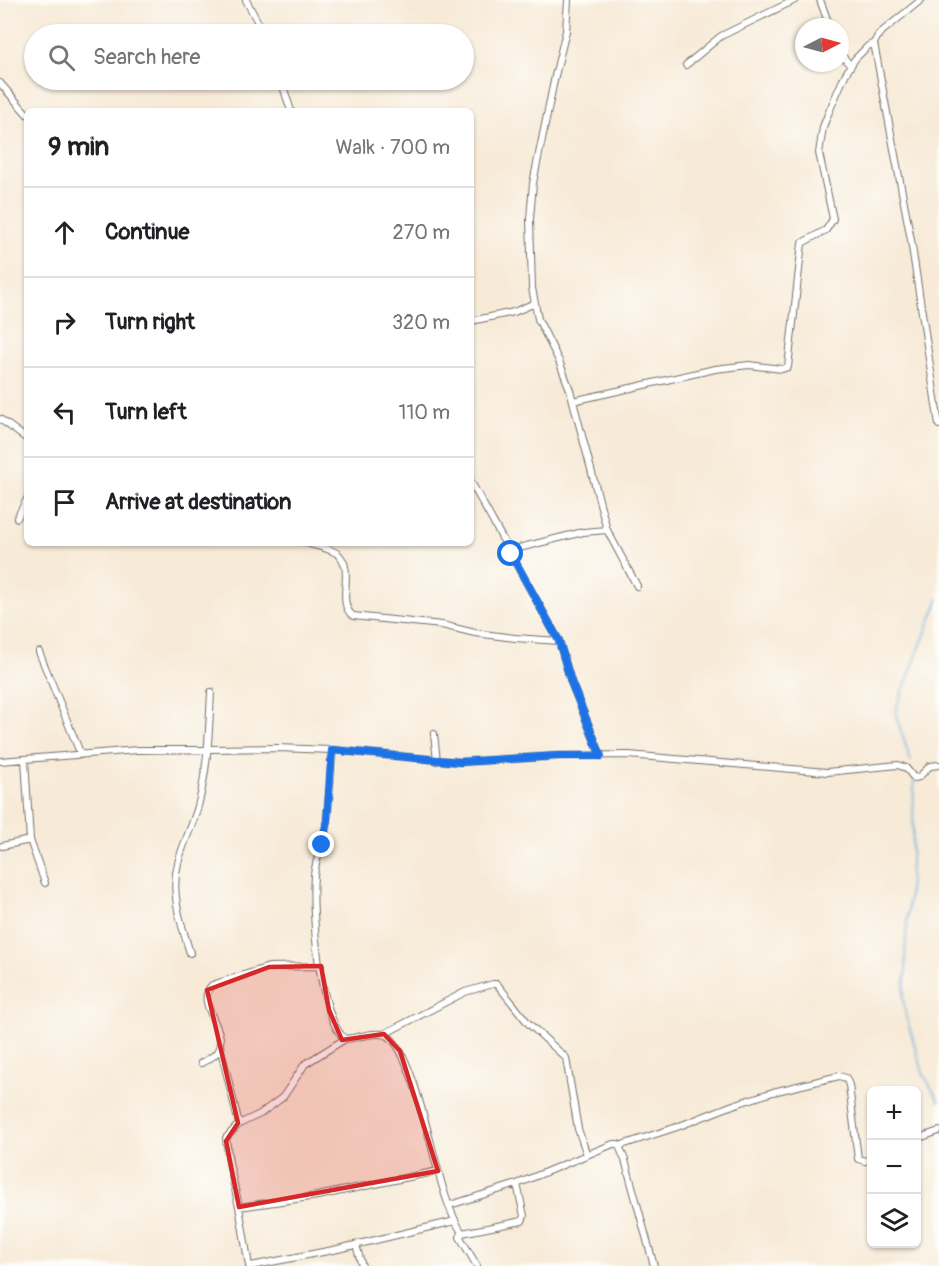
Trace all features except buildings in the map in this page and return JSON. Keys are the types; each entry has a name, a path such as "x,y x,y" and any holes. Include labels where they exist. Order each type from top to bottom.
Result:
{"street":[{"path":"246,0 259,24"},
{"path":"568,0 566,31 533,183 530,234 532,288 538,319 559,362 573,401 607,530 637,586"},
{"path":"686,65 721,36 795,0"},
{"path":"820,0 827,18"},
{"path":"573,401 715,369 749,365 782,369 788,367 802,243 825,230 833,219 819,158 819,146 826,121 850,65 868,46 874,43 879,34 921,0"},
{"path":"874,43 906,207 939,425"},
{"path":"0,83 24,111"},
{"path":"284,90 290,108"},
{"path":"474,320 514,312 534,303"},
{"path":"0,419 24,437"},
{"path":"474,487 559,641 571,682 601,756"},
{"path":"17,518 24,505"},
{"path":"513,556 511,554 519,548 583,532 607,530"},
{"path":"316,546 333,551 342,560 346,573 346,607 352,616 442,625 475,633 515,638 559,641"},
{"path":"39,652 81,755"},
{"path":"190,952 176,905 176,876 178,863 198,806 208,749 211,692"},
{"path":"434,734 437,761"},
{"path":"0,761 138,750 277,748 332,750 460,762 558,756 629,755 827,771 898,765 906,768 914,778 919,777 930,766 939,765"},
{"path":"332,750 327,820 314,873 313,913 322,986 329,1010 339,1033 345,1039"},
{"path":"25,760 30,840 45,883"},
{"path":"2,846 30,840"},
{"path":"238,1124 219,1034 206,998 207,990 212,985 269,967 321,966"},
{"path":"455,1221 286,1261 250,1266 226,1142 227,1136 238,1124 278,1102 305,1064 345,1039 384,1034 465,992 495,983 528,1023 566,1058 578,1129 587,1155"},
{"path":"384,1034 394,1041 405,1060 425,1119 438,1171 455,1221 462,1233 460,1237 477,1266"},
{"path":"201,1063 216,1054 220,1044"},
{"path":"450,1205 517,1184 613,1144 619,1146 677,1128 733,1105 773,1092 839,1076 846,1078 849,1085 858,1159 867,1160"},
{"path":"921,1137 939,1131"},
{"path":"619,1146 628,1169 654,1266"},
{"path":"239,1207 325,1195 438,1171"},
{"path":"462,1233 522,1221 524,1216 517,1184"},
{"path":"356,1245 362,1266"}],"highlighted area":[{"path":"321,966 329,1010 342,1040 384,1034 400,1051 438,1171 239,1207 226,1141 238,1123 207,990 269,967"}],"waterway":[{"path":"911,761 896,716 897,706 939,598"},
{"path":"914,780 903,998 906,1017 924,1075 939,1101"}],"route":[{"path":"322,845 327,820 332,750 460,762 558,756 601,756 571,682 559,641 511,554"}]}
